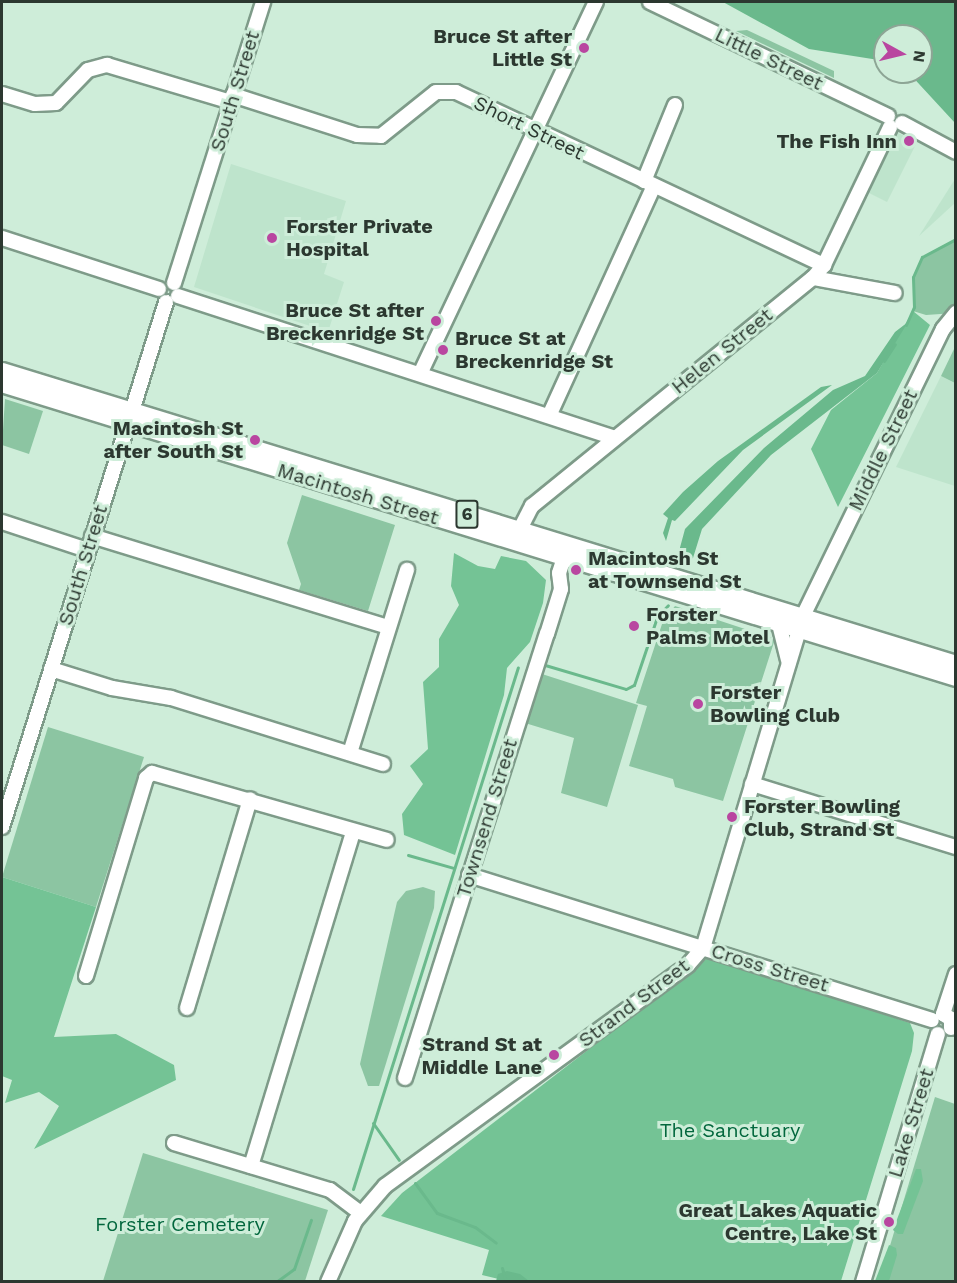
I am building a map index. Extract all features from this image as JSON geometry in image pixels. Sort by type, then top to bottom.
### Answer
[{"type":"main road","name":"Macintosh Street","points":[[2,371],[129,417]]},
{"type":"main road","name":"Macintosh Street","points":[[2,384],[129,417],[516,536],[805,622],[956,664]]},
{"type":"main road","name":"Macintosh Street","points":[[516,536],[564,558],[779,624],[805,622],[956,678]]},
{"type":"street","name":"South Street","points":[[2,827],[4,812],[129,417],[173,294],[263,2]]},
{"type":"street","points":[[420,374],[596,2]]},
{"type":"street","name":"Little Street","points":[[650,2],[956,152]]},
{"type":"street","name":"Short Street","points":[[2,94],[35,104],[56,103],[88,70],[107,66],[357,135],[381,136],[436,92],[456,92],[534,132],[824,265]]},
{"type":"street","points":[[549,416],[649,183],[675,105]]},
{"type":"street","name":"Helen Street","points":[[516,536],[528,510],[813,278],[824,265],[893,122]]},
{"type":"street","points":[[2,238],[159,289],[160,297],[173,294],[615,438]]},
{"type":"street","points":[[813,278],[895,293]]},
{"type":"street","name":"Middle Street","points":[[805,622],[814,590],[943,329],[956,313]]},
{"type":"street","points":[[2,522],[87,550]]},
{"type":"street","points":[[92,536],[387,627]]},
{"type":"street","name":"Townsend Street","points":[[405,1078],[561,589],[559,573],[564,558]]},
{"type":"street","points":[[350,753],[387,627],[407,570]]},
{"type":"street","name":"Strand Street","points":[[328,1281],[360,1213],[385,1186],[688,965],[703,948],[788,662],[805,622]]},
{"type":"street","points":[[779,624],[788,662]]},
{"type":"street","points":[[51,669],[112,688],[171,698],[383,764]]},
{"type":"street","points":[[86,976],[146,778],[152,772],[250,798],[353,832],[387,840]]},
{"type":"street","points":[[752,784],[956,847]]},
{"type":"street","points":[[188,1008],[250,798]]},
{"type":"street","points":[[251,1166],[353,832]]},
{"type":"street","name":"Cross Street","points":[[469,875],[938,1022]]},
{"type":"street","name":"Lake Street","points":[[863,1281],[938,1022],[956,975]]},
{"type":"street","points":[[938,1022],[951,1019],[953,1029]]},
{"type":"street","points":[[174,1143],[330,1190],[360,1213]]},
{"type":"shaded area","points":[[723,2],[955,2],[955,123],[919,84],[933,84],[933,24],[873,24],[873,59],[809,49]]},
{"type":"shaded area","points":[[896,132],[917,142],[887,202],[867,192]]},
{"type":"shaded area","name":"Forster Private Hospital","points":[[231,164],[346,201],[324,274],[344,282],[328,332],[194,287]]},
{"type":"shaded area","points":[[955,179],[955,203],[919,236]]},
{"type":"shaded area","points":[[908,322],[877,373],[771,455],[702,529],[693,558],[688,561],[678,555],[685,529],[764,448],[833,390],[865,376],[895,332]]},
{"type":"shaded area","points":[[941,376],[955,383],[955,486],[896,467]]},
{"type":"shaded area","points":[[832,385],[743,450],[675,521],[672,520],[666,541],[663,533],[668,518],[663,514],[683,492],[718,461],[821,387]]},
{"type":"shaded area","points":[[507,1271],[520,1274],[529,1281],[496,1281],[498,1274]]},
{"type":"green space","points":[[747,30],[834,71],[834,78],[736,31]]},
{"type":"green space","points":[[955,239],[955,313],[926,315],[913,311],[913,277],[922,257]]},
{"type":"green space","points":[[913,311],[930,325],[838,507],[811,449],[831,410],[877,373]]},
{"type":"green space","points":[[955,347],[956,383],[941,376]]},
{"type":"green space","points":[[5,399],[43,411],[29,454],[2,445]]},
{"type":"green space","points":[[302,495],[395,525],[368,611],[299,590],[301,584],[287,543]]},
{"type":"green space","points":[[454,553],[478,566],[495,569],[501,556],[526,561],[546,580],[543,603],[530,642],[507,668],[504,695],[455,855],[404,835],[402,814],[423,784],[410,766],[428,749],[423,682],[439,667],[439,639],[459,605],[451,586]]},
{"type":"green space","name":"Forster Bowling Club","points":[[675,606],[775,639],[723,801],[675,787],[673,779],[629,766],[647,706],[636,703],[663,621]]},
{"type":"green space","points":[[542,674],[638,705],[607,807],[561,793],[574,738],[525,723]]},
{"type":"green space","points":[[48,727],[144,757],[96,907],[2,877]]},
{"type":"green space","points":[[2,877],[96,907],[54,1037],[116,1034],[174,1065],[176,1080],[34,1149],[59,1106],[39,1092],[5,1103],[12,1080],[2,1076]]},
{"type":"green space","points":[[423,887],[435,891],[434,908],[379,1086],[368,1086],[360,1064],[397,902],[406,891]]},
{"type":"green space","name":"The Sanctuary","points":[[710,956],[910,1023],[914,1033],[912,1051],[841,1281],[507,1281],[482,1275],[489,1250],[381,1216],[402,1193]]},
{"type":"green space","points":[[935,1097],[955,1104],[955,1281],[879,1282]]},
{"type":"green space","name":"Forster Cemetery","points":[[143,1153],[328,1210],[305,1281],[103,1281]]},
{"type":"green space","points":[[916,1169],[921,1169],[923,1181],[903,1234],[898,1234],[893,1230]]},
{"type":"green space","points":[[889,1245],[896,1248],[897,1255],[889,1281],[875,1281]]},
{"type":"waterway","points":[[906,325],[914,307],[913,277],[922,257],[956,239]]},
{"type":"waterway","points":[[884,361],[895,344]]},
{"type":"waterway","points":[[545,665],[626,689],[634,685],[657,617],[668,605]]},
{"type":"waterway","points":[[353,1189],[518,667]]},
{"type":"waterway","points":[[408,855],[454,868]]},
{"type":"waterway","points":[[373,1123],[399,1160]]},
{"type":"waterway","points":[[415,1183],[437,1213],[475,1227],[496,1243]]},
{"type":"waterway","points":[[276,1282],[294,1269],[311,1220]]},
{"type":"waterway","points":[[502,1268],[506,1282]]},
{"type":"place","name":"Bruce St after Little St","points":[[584,48]]},
{"type":"place","name":"The Fish Inn","points":[[909,141]]},
{"type":"place","name":"Forster Private Hospital","points":[[272,238]]},
{"type":"place","name":"Bruce St after Breckenridge St","points":[[436,321]]},
{"type":"place","name":"Bruce St at Breckenridge St","points":[[443,350]]},
{"type":"place","name":"Macintosh St after South St","points":[[255,440]]},
{"type":"place","name":"Macintosh St at Townsend St","points":[[576,570]]},
{"type":"place","name":"Forster Palms Motel","points":[[634,626]]},
{"type":"place","name":"Forster Bowling Club","points":[[698,704]]},
{"type":"place","name":"Forster Bowling Club, Strand St","points":[[732,817]]},
{"type":"place","name":"Strand St at Middle Lane","points":[[554,1055]]},
{"type":"place","name":"Great Lakes Aquatic Centre, Lake St","points":[[889,1222]]}]
